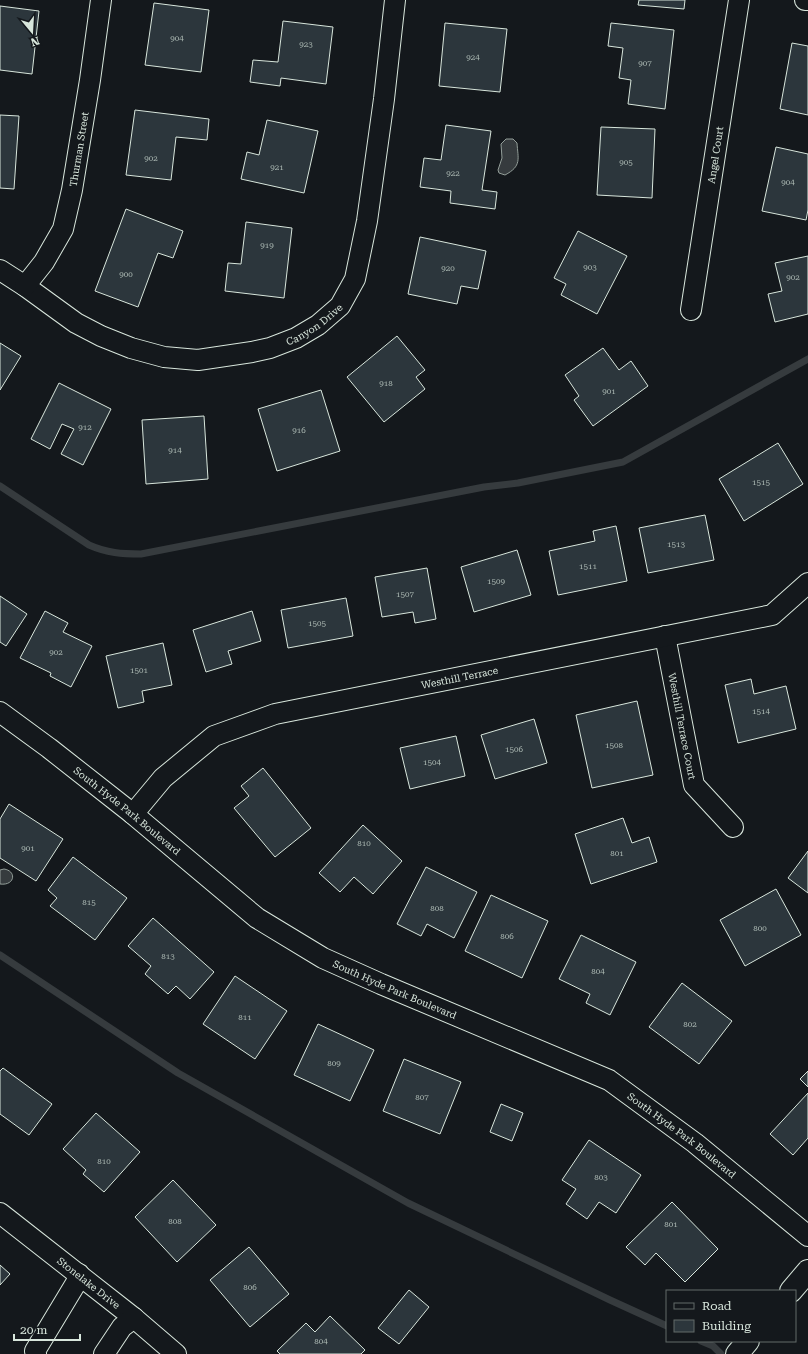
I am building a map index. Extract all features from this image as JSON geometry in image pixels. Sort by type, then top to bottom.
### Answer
[{"type":"street","name":"Thurman Street","points":[[25,286],[44,262],[63,229],[72,190],[101,0]]},
{"type":"street","name":"Canyon Drive","points":[[0,270],[76,323],[131,348],[164,357],[198,360],[252,352],[270,348],[296,338],[318,325],[340,306],[354,279],[367,221],[384,100],[395,0]]},
{"type":"street","name":"Angel Court","points":[[691,310],[739,0]]},
{"type":"street","name":"Westhill Terrace","points":[[133,814],[163,778],[214,736],[275,714],[772,615],[808,584]]},
{"type":"street","name":"Westhill Terrace Court","points":[[665,636],[694,785],[733,827]]},
{"type":"street","name":"South Hyde Park Boulevard","points":[[0,712],[49,748],[133,814],[257,918],[323,958],[609,1080],[695,1143],[808,1236]]},
{"type":"street","name":"Stonelake Drive","points":[[0,1213],[134,1318],[176,1354]]},
{"type":"street","points":[[792,1290],[808,1271]]},
{"type":"street","points":[[36,1354],[35,1351],[76,1283],[79,1274]]},
{"type":"street","points":[[104,1354],[122,1327],[134,1318]]},
{"type":"shaded area","points":[[506,139],[513,139],[517,143],[518,162],[510,172],[505,175],[499,173],[498,170],[502,158],[501,144]]},
{"type":"shaded area","points":[[4,869],[11,872],[12,878],[9,883],[0,884],[0,870]]},
{"type":"building","points":[[639,0],[685,0],[684,9],[638,5]]},
{"type":"building","points":[[154,3],[209,10],[201,72],[145,65]]},
{"type":"building","points":[[0,6],[39,11],[32,74],[0,70]]},
{"type":"building","points":[[283,21],[333,27],[326,84],[281,78],[280,86],[250,82],[253,60],[278,62]]},
{"type":"building","points":[[445,23],[507,29],[500,92],[439,86]]},
{"type":"building","points":[[611,23],[674,30],[665,109],[628,104],[631,80],[619,78],[623,48],[608,46]]},
{"type":"building","points":[[792,43],[808,46],[808,115],[780,109]]},
{"type":"building","points":[[135,110],[209,119],[207,140],[176,137],[171,180],[126,175]]},
{"type":"building","points":[[0,115],[19,116],[14,189],[0,188]]},
{"type":"building","points":[[267,120],[318,131],[304,193],[241,179],[247,152],[259,155]]},
{"type":"building","points":[[446,125],[491,131],[482,190],[497,192],[495,209],[450,203],[451,191],[420,187],[424,158],[441,160]]},
{"type":"building","points":[[601,127],[655,129],[652,198],[597,195]]},
{"type":"building","points":[[776,147],[808,154],[808,210],[806,220],[762,211]]},
{"type":"building","points":[[126,209],[183,231],[173,258],[158,253],[138,307],[95,291]]},
{"type":"building","points":[[246,222],[292,228],[284,298],[225,291],[228,263],[241,264]]},
{"type":"building","points":[[578,231],[627,256],[597,314],[561,295],[566,284],[554,278]]},
{"type":"building","points":[[420,237],[486,251],[478,289],[461,286],[457,304],[408,294]]},
{"type":"building","points":[[808,256],[808,314],[775,322],[768,294],[782,291],[775,263]]},
{"type":"building","points":[[397,336],[425,370],[416,377],[425,389],[384,422],[347,377]]},
{"type":"building","points":[[0,343],[21,356],[0,390]]},
{"type":"building","points":[[603,348],[619,370],[631,361],[648,386],[593,426],[574,400],[579,396],[565,375]]},
{"type":"building","points":[[59,383],[111,409],[83,465],[61,454],[74,429],[62,424],[50,449],[31,439]]},
{"type":"building","points":[[321,390],[340,451],[277,471],[258,409]]},
{"type":"building","points":[[204,416],[208,479],[146,484],[142,420]]},
{"type":"building","points":[[778,443],[803,484],[744,521],[719,479]]},
{"type":"building","points":[[705,515],[714,560],[648,573],[639,528]]},
{"type":"building","points":[[616,526],[627,581],[558,595],[549,551],[595,541],[593,531]]},
{"type":"building","points":[[517,550],[531,595],[474,612],[461,567]]},
{"type":"building","points":[[427,568],[436,619],[415,623],[413,612],[382,617],[375,577]]},
{"type":"building","points":[[0,596],[27,614],[6,646],[0,642]]},
{"type":"building","points":[[346,598],[353,636],[288,648],[281,610]]},
{"type":"building","points":[[45,611],[68,623],[63,632],[92,646],[71,687],[50,676],[51,673],[20,658]]},
{"type":"building","points":[[252,611],[261,641],[228,651],[232,664],[206,672],[193,630]]},
{"type":"building","points":[[163,643],[172,685],[142,691],[144,702],[118,708],[106,656]]},
{"type":"building","points":[[751,679],[754,694],[786,686],[796,729],[738,743],[725,685]]},
{"type":"building","points":[[637,701],[653,775],[592,788],[576,715]]},
{"type":"building","points":[[534,719],[547,763],[495,779],[481,735]]},
{"type":"building","points":[[456,736],[465,776],[410,789],[400,748]]},
{"type":"building","points":[[263,768],[311,828],[275,857],[234,808],[249,796],[241,786]]},
{"type":"building","points":[[9,804],[63,839],[36,881],[0,858],[0,819]]},
{"type":"building","points":[[623,818],[632,843],[649,837],[657,862],[591,884],[575,834]]},
{"type":"building","points":[[363,825],[402,861],[373,894],[354,877],[340,892],[319,873]]},
{"type":"building","points":[[808,851],[808,893],[788,878]]},
{"type":"building","points":[[73,857],[127,898],[95,940],[50,906],[57,898],[48,890]]},
{"type":"building","points":[[426,867],[477,892],[454,938],[427,924],[421,936],[397,924]]},
{"type":"building","points":[[776,889],[801,935],[745,966],[720,920]]},
{"type":"building","points":[[491,895],[548,921],[522,978],[465,951]]},
{"type":"building","points":[[153,918],[214,972],[190,999],[176,986],[168,994],[145,974],[151,966],[128,946]]},
{"type":"building","points":[[581,935],[636,962],[610,1015],[586,1003],[590,994],[559,979]]},
{"type":"building","points":[[235,976],[287,1011],[255,1059],[203,1024]]},
{"type":"building","points":[[682,983],[732,1021],[699,1064],[649,1027]]},
{"type":"building","points":[[318,1024],[374,1050],[350,1101],[294,1075]]},
{"type":"building","points":[[404,1059],[461,1082],[440,1134],[383,1111]]},
{"type":"building","points":[[3,1068],[52,1104],[29,1135],[0,1114],[0,1071]]},
{"type":"building","points":[[808,1071],[808,1087],[800,1079]]},
{"type":"building","points":[[808,1093],[808,1138],[793,1155],[770,1134]]},
{"type":"building","points":[[501,1104],[523,1113],[512,1141],[490,1132]]},
{"type":"building","points":[[96,1113],[140,1152],[104,1192],[83,1174],[86,1170],[63,1149]]},
{"type":"building","points":[[589,1140],[641,1175],[616,1213],[599,1202],[587,1219],[566,1204],[576,1189],[562,1180]]},
{"type":"building","points":[[173,1180],[216,1225],[177,1262],[135,1217]]},
{"type":"building","points":[[672,1202],[718,1249],[685,1282],[656,1253],[645,1265],[626,1247]]},
{"type":"building","points":[[249,1247],[289,1294],[250,1327],[210,1280]]},
{"type":"building","points":[[0,1265],[10,1274],[0,1285]]},
{"type":"building","points":[[409,1290],[429,1307],[399,1344],[378,1328]]},
{"type":"building","points":[[330,1316],[365,1350],[361,1354],[280,1354],[277,1351],[306,1323],[315,1332]]},
{"type":"waterway","points":[[0,486],[89,545],[102,550],[127,554],[141,554],[484,487],[518,483],[623,462],[808,359]]},
{"type":"waterway","points":[[0,955],[178,1073],[408,1203],[666,1326]]},
{"type":"waterway","points":[[703,1342],[713,1346],[721,1354]]}]
